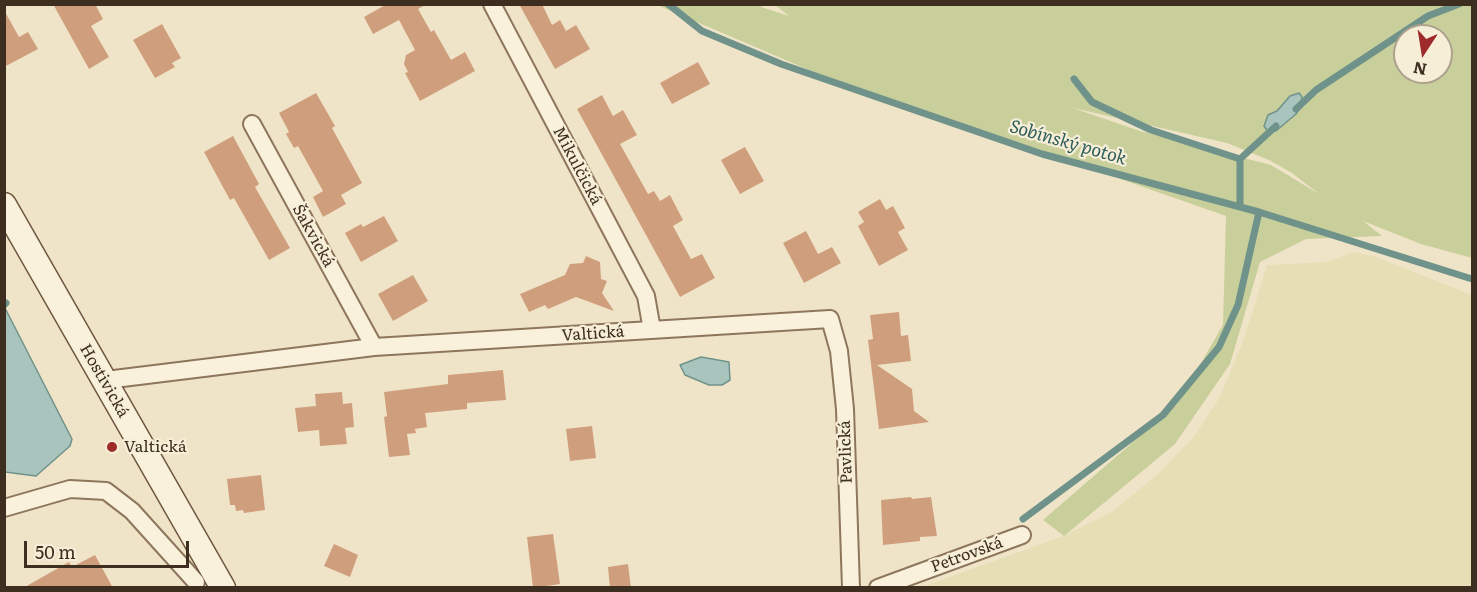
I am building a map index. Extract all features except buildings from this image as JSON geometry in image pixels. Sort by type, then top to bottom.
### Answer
[{"type":"street","name":"Mikulčická","points":[[492,4],[646,296],[652,330]]},
{"type":"street","name":"Šakvická","points":[[252,124],[374,347]]},
{"type":"street","name":"Hostivická","points":[[4,206],[106,380],[150,464],[206,584]]},
{"type":"street","name":"Valtická","points":[[106,380],[374,347],[830,319]]},
{"type":"street","name":"Pavlická","points":[[830,319],[839,351],[845,409],[851,588]]},
{"type":"street","name":"Hostivická","points":[[4,508],[70,489],[106,491],[132,511],[206,584]]},
{"type":"street","name":"Petrovská","points":[[878,588],[1022,535]]},
{"type":"shaded area","points":[[1354,252],[1376,257],[1472,295],[1472,587],[922,587],[1061,537],[1112,512],[1158,474],[1193,438],[1220,397],[1244,339],[1267,265],[1327,262]]},
{"type":"green space","points":[[657,5],[761,5],[761,7],[789,16],[775,5],[1472,5],[1472,258],[1421,244],[1363,221],[1382,236],[1306,239],[1260,262],[1230,364],[1175,444],[1064,536],[1043,520],[1177,404],[1223,325],[1226,216],[809,70]],"holes":[[[1073,108],[1227,143],[1269,160],[1292,173],[1319,194],[1271,165],[1140,131]]]},
{"type":"water","points":[[1299,93],[1302,97],[1301,107],[1296,114],[1276,131],[1268,132],[1264,126],[1268,115],[1277,111],[1290,96]]},
{"type":"water","points":[[5,308],[72,439],[70,446],[36,476],[5,472]]},
{"type":"water","points":[[701,357],[729,362],[730,380],[722,385],[709,385],[685,375],[680,365]]},
{"type":"waterway","name":"Sobínský potok","points":[[668,4],[702,31],[781,64],[1042,154],[1259,212],[1472,279]]},
{"type":"waterway","points":[[1296,109],[1316,90],[1428,16],[1459,4]]},
{"type":"waterway","points":[[1074,79],[1092,102],[1151,130],[1240,159]]},
{"type":"waterway","points":[[1240,207],[1240,159],[1276,126]]},
{"type":"waterway","points":[[1023,519],[1163,415],[1219,347],[1238,305],[1259,212]]},
{"type":"place","name":"Valtická","points":[[112,447]]}]
